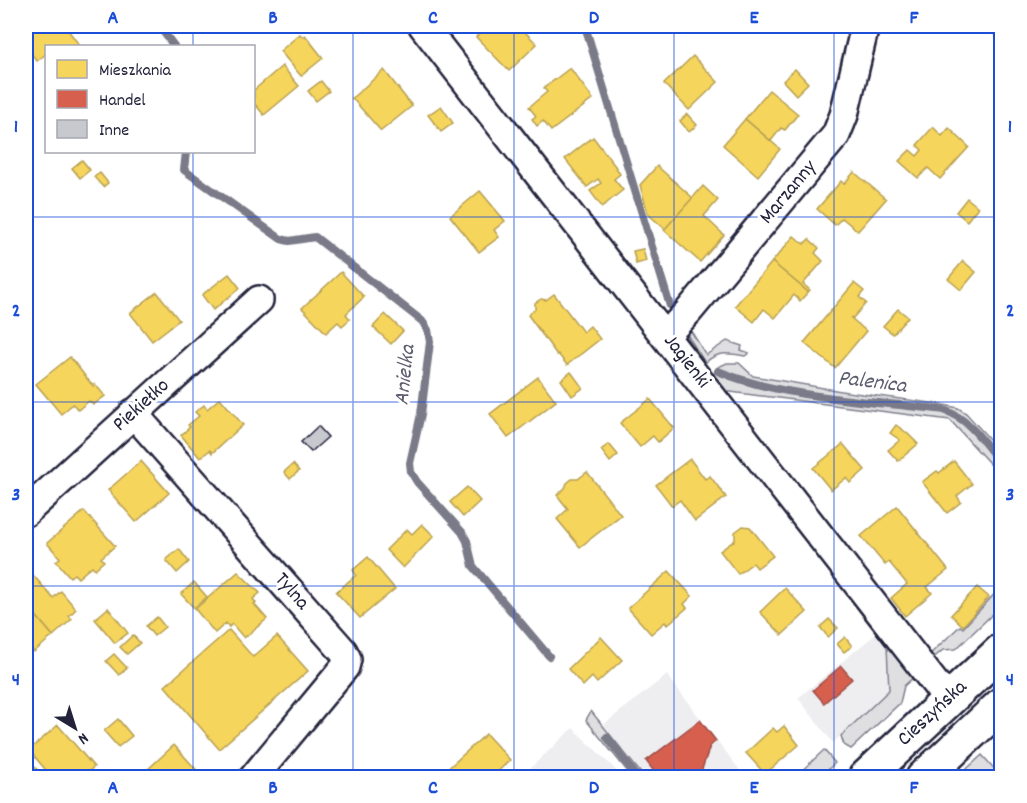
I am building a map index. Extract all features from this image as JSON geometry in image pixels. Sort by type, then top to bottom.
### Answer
[{"type":"main road","name":"Cieszyńska","points":[[865,777],[1002,650]]},
{"type":"main road","name":"Cieszyńska","points":[[923,777],[1002,704]]},
{"type":"street","name":"Jagienki","points":[[423,26],[948,700]]},
{"type":"street","name":"Marzanny","points":[[665,336],[688,312],[836,135],[844,115],[865,26]]},
{"type":"street","name":"Piekiełko","points":[[26,512],[259,300]]},
{"type":"street","name":"Tylna","points":[[133,413],[343,651],[347,659],[345,667],[253,777]]},
{"type":"shaded area","points":[[689,328],[706,355],[727,341],[742,346],[741,350],[749,353],[745,356],[720,354],[706,362],[702,360],[685,333]]},
{"type":"shaded area","points":[[727,363],[739,363],[753,376],[958,408],[966,413],[1001,452],[1001,476],[950,420],[723,391],[716,379],[712,377],[718,367]]},
{"type":"shaded area","points":[[1001,587],[1001,606],[956,649],[943,650],[931,660],[928,656],[960,626],[963,628]]},
{"type":"shaded area","points":[[847,595],[851,595],[915,676],[904,686],[900,703],[851,749],[844,745],[841,736],[889,690],[887,647]]},
{"type":"shaded area","points":[[877,633],[887,647],[889,690],[833,743],[798,698]]},
{"type":"shaded area","points":[[667,675],[745,777],[644,777],[603,725]]},
{"type":"shaded area","points":[[591,711],[644,777],[632,777],[586,720]]},
{"type":"shaded area","points":[[573,728],[621,777],[521,777]]},
{"type":"shaded area","points":[[824,750],[835,763],[820,777],[795,777]]},
{"type":"shaded area","points":[[982,755],[1000,775],[999,777],[958,777]]},
{"type":"building: Mieszkania","points":[[26,26],[74,26],[68,30],[79,45],[45,45],[45,55],[37,61],[26,47]]},
{"type":"building: Mieszkania","points":[[487,26],[519,26],[537,44],[509,71],[476,37]]},
{"type":"building: Mieszkania","points":[[985,26],[1002,26],[1002,42]]},
{"type":"building: Mieszkania","points":[[300,34],[303,37],[305,35],[323,58],[301,76],[280,51]]},
{"type":"building: Mieszkania","points":[[693,56],[718,82],[689,110],[664,84]]},
{"type":"building: Mieszkania","points":[[282,66],[299,86],[264,115],[255,104],[255,89]]},
{"type":"building: Mieszkania","points":[[570,68],[593,99],[551,131],[543,121],[537,126],[532,119],[536,116],[529,107],[547,92],[544,88]]},
{"type":"building: Mieszkania","points":[[795,69],[808,83],[796,95],[783,81]]},
{"type":"building: Mieszkania","points":[[384,70],[412,106],[381,131],[352,98]]},
{"type":"building: Mieszkania","points":[[321,81],[329,91],[316,101],[308,91]]},
{"type":"building: Mieszkania","points":[[769,90],[798,114],[785,130],[781,128],[771,141],[745,119]]},
{"type":"building: Mieszkania","points":[[441,106],[453,123],[441,132],[428,115]]},
{"type":"building: Mieszkania","points":[[687,114],[697,125],[689,132],[680,121]]},
{"type":"building: Mieszkania","points":[[745,119],[780,149],[758,176],[723,145]]},
{"type":"building: Mieszkania","points":[[933,127],[942,136],[949,128],[969,147],[940,179],[928,168],[918,178],[899,161],[910,150],[917,156],[922,150],[917,145]]},
{"type":"building: Mieszkania","points":[[593,137],[620,174],[614,179],[623,190],[602,207],[590,191],[601,183],[598,179],[587,187],[565,159]]},
{"type":"building: Mieszkania","points":[[82,160],[90,170],[80,178],[72,168]]},
{"type":"building: Mieszkania","points":[[657,166],[693,198],[665,229],[648,214],[640,185]]},
{"type":"building: Mieszkania","points":[[854,172],[886,199],[858,231],[842,218],[835,225],[817,209],[841,181],[844,184]]},
{"type":"building: Mieszkania","points":[[100,173],[108,183],[103,187],[94,177]]},
{"type":"building: Mieszkania","points":[[703,186],[718,200],[704,216],[724,235],[700,262],[664,230]]},
{"type":"building: Mieszkania","points":[[480,191],[505,221],[494,230],[499,237],[479,252],[450,216]]},
{"type":"building: Mieszkania","points":[[967,198],[978,207],[967,221],[956,212]]},
{"type":"building: Mieszkania","points":[[794,236],[804,244],[809,239],[819,248],[815,253],[823,261],[803,284],[810,290],[808,292],[772,262]]},
{"type":"building: Mieszkania","points":[[643,249],[646,261],[636,264],[633,251]]},
{"type":"building: Mieszkania","points":[[963,261],[976,272],[961,290],[948,279]]},
{"type":"building: Mieszkania","points":[[772,262],[808,292],[800,301],[794,295],[775,318],[764,309],[754,322],[735,306]]},
{"type":"building: Mieszkania","points":[[341,272],[364,297],[346,314],[350,319],[342,326],[338,322],[326,333],[302,308]]},
{"type":"building: Mieszkania","points":[[229,274],[240,288],[213,310],[202,295]]},
{"type":"building: Mieszkania","points":[[854,283],[864,291],[859,297],[866,303],[853,318],[850,317],[866,331],[835,368],[804,343]]},
{"type":"building: Mieszkania","points":[[157,292],[179,320],[152,341],[130,313]]},
{"type":"building: Mieszkania","points":[[554,294],[583,332],[590,326],[600,339],[567,365],[528,315],[535,309],[535,303],[541,299],[546,300]]},
{"type":"building: Mieszkania","points":[[898,309],[908,317],[893,334],[883,326]]},
{"type":"building: Mieszkania","points":[[385,314],[403,331],[391,344],[373,327]]},
{"type":"building: Mieszkania","points":[[70,357],[93,386],[95,384],[105,396],[93,405],[89,401],[78,410],[73,404],[61,414],[36,384]]},
{"type":"building: Mieszkania","points":[[571,372],[583,388],[572,396],[561,380]]},
{"type":"building: Mieszkania","points":[[538,377],[556,401],[508,438],[490,414]]},
{"type":"building: Mieszkania","points":[[220,398],[243,425],[212,453],[210,450],[200,458],[181,435],[199,416],[195,412],[204,405],[207,409]]},
{"type":"building: Mieszkania","points":[[650,399],[674,428],[658,442],[653,436],[640,447],[620,423]]},
{"type":"building: Mieszkania","points":[[896,425],[918,444],[898,461],[888,450],[900,440],[890,433]]},
{"type":"building: Mieszkania","points":[[609,444],[618,455],[610,462],[601,450]]},
{"type":"building: Mieszkania","points":[[843,444],[865,470],[850,483],[846,478],[831,490],[813,468]]},
{"type":"building: Mieszkania","points":[[690,459],[705,479],[710,476],[726,497],[695,521],[680,500],[672,506],[656,485]]},
{"type":"building: Mieszkania","points":[[141,461],[169,493],[136,522],[108,490]]},
{"type":"building: Mieszkania","points":[[954,461],[972,484],[957,496],[961,502],[947,513],[922,482],[937,471],[939,473]]},
{"type":"building: Mieszkania","points":[[293,464],[299,471],[290,479],[284,472]]},
{"type":"building: Mieszkania","points":[[587,472],[621,515],[580,547],[557,519],[568,509],[557,495],[572,479],[578,479]]},
{"type":"building: Mieszkania","points":[[467,487],[480,501],[463,517],[450,502]]},
{"type":"building: Mieszkania","points":[[897,506],[948,570],[927,587],[932,593],[905,616],[891,598],[907,584],[889,562],[885,565],[861,536]]},
{"type":"building: Mieszkania","points":[[84,511],[115,546],[101,558],[104,561],[95,569],[92,566],[78,578],[74,574],[70,577],[56,561],[60,558],[47,543]]},
{"type":"building: Mieszkania","points":[[422,524],[434,536],[403,568],[386,550],[407,529],[412,534]]},
{"type":"building: Mieszkania","points":[[743,526],[750,527],[773,556],[757,568],[753,563],[738,574],[720,551],[735,540],[735,532]]},
{"type":"building: Mieszkania","points":[[179,549],[189,562],[177,573],[166,560]]},
{"type":"building: Mieszkania","points":[[368,557],[395,589],[360,618],[336,592],[356,575],[353,570]]},
{"type":"building: Mieszkania","points":[[26,567],[53,598],[61,591],[76,609],[69,616],[72,619],[53,636],[26,604]]},
{"type":"building: Mieszkania","points":[[669,571],[692,596],[684,604],[687,608],[667,625],[665,622],[651,634],[628,608]]},
{"type":"building: Mieszkania","points":[[238,572],[260,593],[253,599],[256,603],[254,604],[267,619],[244,638],[232,624],[229,627],[226,623],[215,633],[195,609]]},
{"type":"building: Mieszkania","points":[[194,582],[207,597],[194,608],[181,594]]},
{"type":"building: Mieszkania","points":[[977,587],[989,597],[963,626],[951,615]]},
{"type":"building: Mieszkania","points":[[785,588],[807,612],[782,635],[760,612]]},
{"type":"building: Mieszkania","points":[[26,604],[53,636],[34,652],[31,648],[26,653]]},
{"type":"building: Mieszkania","points":[[108,608],[128,633],[115,643],[95,619]]},
{"type":"building: Mieszkania","points":[[157,617],[165,627],[154,636],[146,626]]},
{"type":"building: Mieszkania","points":[[829,619],[838,628],[828,637],[820,627]]},
{"type":"building: Mieszkania","points":[[229,630],[253,657],[277,636],[308,671],[219,749],[165,686]]},
{"type":"building: Mieszkania","points":[[133,635],[140,643],[127,654],[120,647]]},
{"type":"building: Mieszkania","points":[[601,637],[622,660],[597,683],[592,677],[583,686],[568,669]]},
{"type":"building: Mieszkania","points":[[845,637],[852,646],[844,652],[837,644]]},
{"type":"building: Mieszkania","points":[[114,654],[127,668],[119,675],[106,661]]},
{"type":"building: Mieszkania","points":[[118,719],[132,736],[118,747],[104,731]]},
{"type":"building: Mieszkania","points":[[58,725],[94,767],[81,778],[47,778],[50,775],[29,750]]},
{"type":"building: Mieszkania","points":[[784,726],[799,745],[765,774],[746,753],[773,728],[777,732]]},
{"type":"building: Mieszkania","points":[[486,734],[510,760],[491,778],[449,778],[444,772]]},
{"type":"building: Mieszkania","points":[[174,745],[203,777],[152,778],[146,771]]},
{"type":"building: Mieszkania","points":[[27,758],[40,773],[34,778],[26,777]]},
{"type":"building: Handel","points":[[841,666],[852,679],[824,703],[813,690]]},
{"type":"building: Handel","points":[[700,720],[716,741],[710,746],[699,778],[659,778],[646,761]]},
{"type":"building: Inne","points":[[318,426],[328,437],[311,452],[301,442]]},
{"type":"waterway","name":"Anielka","points":[[159,26],[173,45]]},
{"type":"waterway","name":"Palenica","points":[[585,26],[670,306]]},
{"type":"waterway","name":"Anielka","points":[[186,153],[184,170],[281,239],[289,241],[315,237],[422,321],[428,330],[430,342],[421,414],[410,463],[411,472],[417,482],[462,532],[467,541],[473,566],[549,656]]},
{"type":"waterway","name":"Palenica","points":[[684,336],[700,361]]},
{"type":"waterway","name":"Palenica","points":[[718,371],[771,388],[829,398],[944,410],[962,419],[1002,465]]},
{"type":"waterway","name":"Anielka","points":[[607,737],[638,778]]}]
